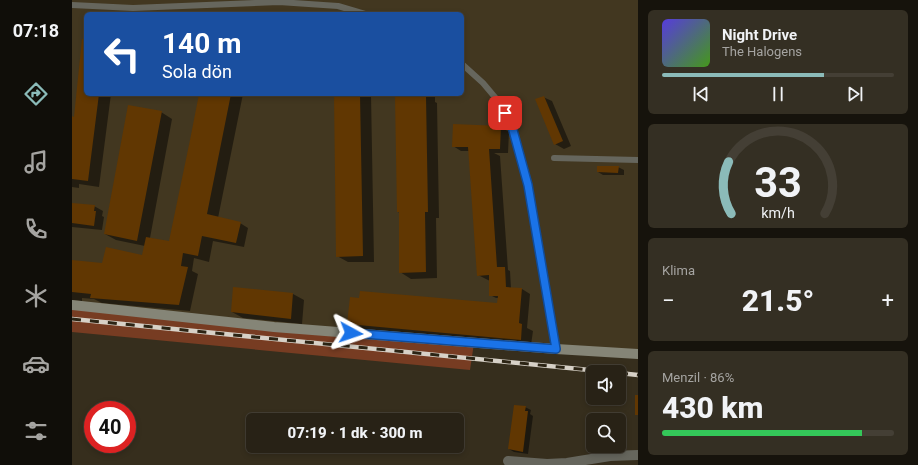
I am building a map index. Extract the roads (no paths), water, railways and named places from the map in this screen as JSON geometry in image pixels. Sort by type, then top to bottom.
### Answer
[{"type":"street","points":[[72,305],[274,327],[638,354]]},
{"type":"street","points":[[508,461],[547,464],[610,456],[638,455]]},
{"type":"lane","points":[[72,5],[133,8],[279,2],[338,6],[358,12]]},
{"type":"lane","points":[[464,66],[483,83],[499,102],[511,123],[528,185],[556,349]]},
{"type":"lane","points":[[554,158],[638,160]]},
{"type":"railway","points":[[72,319],[586,370]]},
{"type":"railway","points":[[626,374],[638,375]]}]
